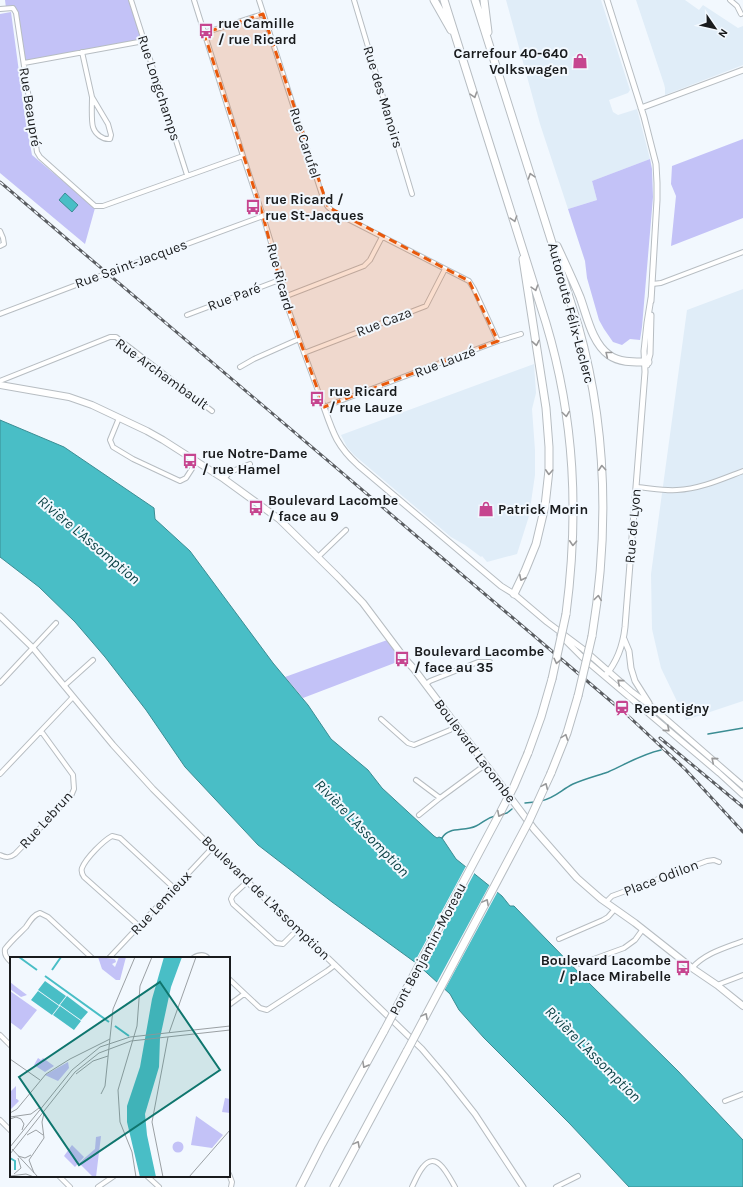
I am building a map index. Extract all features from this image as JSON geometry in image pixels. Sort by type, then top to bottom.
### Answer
[{"type":"highway","points":[[434,0],[458,44]]},
{"type":"highway","name":"Autoroute Félix-Leclerc","points":[[444,0],[520,237],[556,358],[564,398],[569,435],[573,482],[574,524],[566,614],[552,679],[541,717],[528,753]]},
{"type":"highway","name":"Autoroute Félix-Leclerc","points":[[475,0],[582,341],[594,398],[599,439],[603,494],[602,549],[592,636],[578,696],[567,733],[551,773]]},
{"type":"highway","points":[[484,0],[491,50]]},
{"type":"highway","points":[[543,214],[580,298],[596,340],[601,348],[618,360],[646,362]]},
{"type":"highway","points":[[514,594],[528,566],[540,527],[547,493],[549,454],[548,426],[544,393],[529,304],[520,237]]},
{"type":"highway","name":"Pont Benjamin-Moreau","points":[[322,1144],[499,815],[514,786],[528,753]]},
{"type":"highway","name":"Pont Benjamin-Moreau","points":[[334,1187],[529,821],[551,773]]},
{"type":"highway","points":[[296,1187],[322,1144]]},
{"type":"highway","points":[[300,1187],[322,1144]]},
{"type":"main road","name":"Boulevard Lacombe","points":[[0,385],[69,397],[92,405],[147,431],[197,461],[279,519],[363,603],[426,684],[534,829],[550,849],[580,881],[743,1006]]},
{"type":"street","name":"Rue Longchamps","points":[[131,0],[187,175]]},
{"type":"street","name":"Rue Ricard","points":[[194,0],[263,216],[282,279],[284,297],[298,339],[336,438],[344,451],[358,465],[500,585],[514,594],[547,622],[583,649],[607,674]]},
{"type":"street","name":"Rue Carufel","points":[[258,0],[324,201],[328,207],[334,212],[469,282],[474,289],[498,341]]},
{"type":"street","name":"Rue des Manoirs","points":[[354,0],[412,194]]},
{"type":"street","name":"Rue de Lyon","points":[[607,0],[641,108],[653,151],[657,177],[657,207],[651,298],[650,347],[645,371],[626,621],[624,638],[619,655],[607,674]]},
{"type":"street","points":[[730,0],[738,6],[740,14]]},
{"type":"street","name":"Rue Beaupré","points":[[0,9],[10,7],[14,10],[24,63],[37,152],[40,157],[95,206],[103,206],[243,156]]},
{"type":"street","points":[[204,33],[263,14]]},
{"type":"street","points":[[24,63],[144,41]]},
{"type":"street","points":[[82,52],[92,97],[93,127],[100,136],[106,140],[110,139],[111,135],[108,124],[92,97]]},
{"type":"street","points":[[641,108],[743,70]]},
{"type":"street","name":"Rue Saint-Jacques","points":[[0,314],[263,216]]},
{"type":"street","points":[[0,231],[3,238],[2,245]]},
{"type":"street","points":[[284,297],[364,266],[370,260],[382,237]]},
{"type":"street","points":[[652,284],[661,283],[743,252]]},
{"type":"street","name":"Rue Caza","points":[[304,353],[426,306],[445,269]]},
{"type":"street","name":"Rue Paré","points":[[187,316],[282,279]]},
{"type":"street","name":"Rue Lauzé","points":[[324,407],[498,341],[521,334]]},
{"type":"street","name":"Rue Archambault","points":[[0,381],[110,336],[116,337],[212,411]]},
{"type":"street","points":[[240,367],[298,339]]},
{"type":"street","points":[[119,418],[110,440],[111,443],[113,447],[133,459],[180,481],[186,478],[197,461]]},
{"type":"street","points":[[224,479],[230,472],[250,464]]},
{"type":"street","points":[[637,487],[669,490],[688,489],[743,471]]},
{"type":"street","points":[[318,557],[346,530]]},
{"type":"street","name":"Boulevard de L'Assomption","points":[[0,616],[33,648],[113,745],[153,789],[212,848],[407,1034],[445,1076],[484,1126],[523,1187]]},
{"type":"street","points":[[0,683],[56,623]]},
{"type":"street","points":[[624,638],[630,652],[631,668],[635,681],[652,707]]},
{"type":"street","points":[[64,686],[93,660]]},
{"type":"street","points":[[426,684],[432,680],[478,662],[490,662]]},
{"type":"street","points":[[607,674],[652,707],[743,786]]},
{"type":"street","points":[[607,674],[743,795]]},
{"type":"street","points":[[0,774],[73,697]]},
{"type":"street","points":[[381,719],[408,743],[414,745],[456,726]]},
{"type":"street","name":"Rue Lebrun","points":[[0,855],[11,857],[15,854],[71,796],[74,788],[73,775],[40,731]]},
{"type":"street","points":[[419,815],[485,765]]},
{"type":"street","points":[[416,780],[440,798]]},
{"type":"street","points":[[139,926],[84,877],[82,868],[88,858],[107,839],[112,836],[120,838],[174,888]]},
{"type":"street","name":"Rue Lemieux","points":[[110,957],[212,848]]},
{"type":"street","name":"Place Odilon","points":[[606,902],[612,896],[707,861],[714,860],[719,862]]},
{"type":"street","points":[[248,881],[233,895],[231,899],[233,904],[276,943],[282,944],[298,929]]},
{"type":"street","points":[[559,939],[603,920],[615,909]]},
{"type":"street","points":[[10,961],[4,953],[5,949],[32,918],[36,914],[40,913],[48,917],[91,957]]},
{"type":"street","points":[[580,964],[624,948],[634,940],[643,929]]},
{"type":"street","points":[[692,968],[697,962],[708,955],[743,941]]},
{"type":"street","points":[[195,957],[202,955],[206,957]]},
{"type":"street","points":[[230,980],[260,1008],[267,1010],[335,965]]},
{"type":"street","points":[[717,985],[743,975]]},
{"type":"street","points":[[230,1005],[244,994]]},
{"type":"street","points":[[0,1035],[10,1045]]},
{"type":"street","points":[[725,1101],[743,1094]]},
{"type":"street","points":[[0,1120],[10,1130]]},
{"type":"street","points":[[412,1187],[423,1168],[428,1163],[434,1161],[438,1162],[442,1166],[456,1187]]},
{"type":"street","points":[[556,1187],[578,1176]]},
{"type":"street","points":[[60,1177],[70,1187]]},
{"type":"street","points":[[98,1187],[113,1177]]},
{"type":"street","points":[[148,1177],[159,1187]]},
{"type":"street","points":[[230,1177],[232,1182],[231,1187]]},
{"type":"highlighted area","points":[[263,14],[328,207],[469,281],[498,341],[324,407],[284,297],[263,216],[204,33]]},
{"type":"shaded area","points":[[5,0],[131,0],[144,41],[24,63],[14,10],[6,8]]},
{"type":"shaded area","points":[[506,0],[601,0],[630,90],[628,93],[609,100],[613,112],[618,115],[637,109],[650,159],[592,181],[597,200],[568,209],[540,124]]},
{"type":"shaded area","points":[[636,0],[685,0],[699,10],[703,5],[738,28],[743,26],[743,65],[665,95],[664,84]]},
{"type":"shaded area","points":[[11,12],[25,117],[32,155],[95,208],[85,244],[0,173],[0,14]]},
{"type":"shaded area","points":[[743,139],[743,218],[671,246],[676,196],[671,184],[672,166]]},
{"type":"shaded area","points":[[650,159],[652,169],[653,197],[642,327],[640,340],[630,339],[622,345],[613,342],[599,320],[587,278],[585,261],[568,209],[597,200],[592,181]]},
{"type":"shaded area","points":[[743,289],[743,701],[686,720],[661,668],[652,629],[651,574],[687,310]]},
{"type":"shaded area","points":[[534,364],[536,393],[532,409],[535,475],[529,516],[517,554],[487,562],[482,556],[481,557],[451,537],[354,455],[347,447],[341,435]]},
{"type":"shaded area","points":[[390,639],[405,659],[303,698],[285,677]]},
{"type":"water","points":[[65,193],[78,205],[72,212],[59,200]]},
{"type":"water","name":"Rivière L'Assomption","points":[[0,420],[64,447],[154,508],[155,519],[190,551],[273,663],[308,705],[331,739],[368,770],[382,788],[434,836],[437,838],[442,838],[456,859],[502,896],[510,906],[514,906],[678,1071],[743,1140],[743,1187],[629,1187],[570,1124],[484,1038],[459,1010],[450,994],[416,963],[332,902],[258,845],[185,767],[146,710],[105,657],[75,622],[39,587],[0,557]]},
{"type":"pier","points":[[466,866],[475,872],[422,971],[414,963]]},
{"type":"pier","points":[[490,884],[498,891],[444,991],[436,984]]},
{"type":"waterway","points":[[708,734],[743,728]]},
{"type":"waterway","points":[[541,801],[558,794],[577,782],[608,772],[641,757],[661,750]]},
{"type":"waterway","points":[[525,803],[535,802]]},
{"type":"waterway","points":[[503,814],[512,809]]},
{"type":"waterway","points":[[442,838],[449,832],[471,828],[495,816]]},
{"type":"railway","points":[[0,182],[620,709]]},
{"type":"railway","points":[[623,711],[685,769],[743,832]]},
{"type":"railway","points":[[660,738],[743,807]]},
{"type":"place","name":"rue Camille / rue Ricard","points":[[206,31]]},
{"type":"place","name":"Carrefour 40-640 Volkswagen","points":[[580,61]]},
{"type":"place","name":"rue Ricard / rue St-Jacques","points":[[253,207]]},
{"type":"place","name":"rue Ricard / rue Lauze","points":[[317,399]]},
{"type":"place","name":"rue Notre-Dame / rue Hamel","points":[[190,461]]},
{"type":"place","name":"Boulevard Lacombe / face au 9","points":[[256,508]]},
{"type":"place","name":"Patrick Morin","points":[[486,509]]},
{"type":"place","name":"Boulevard Lacombe / face au 35","points":[[402,659]]},
{"type":"place","name":"Repentigny","points":[[622,708]]},
{"type":"place","name":"Boulevard Lacombe / place Mirabelle","points":[[683,968]]}]
